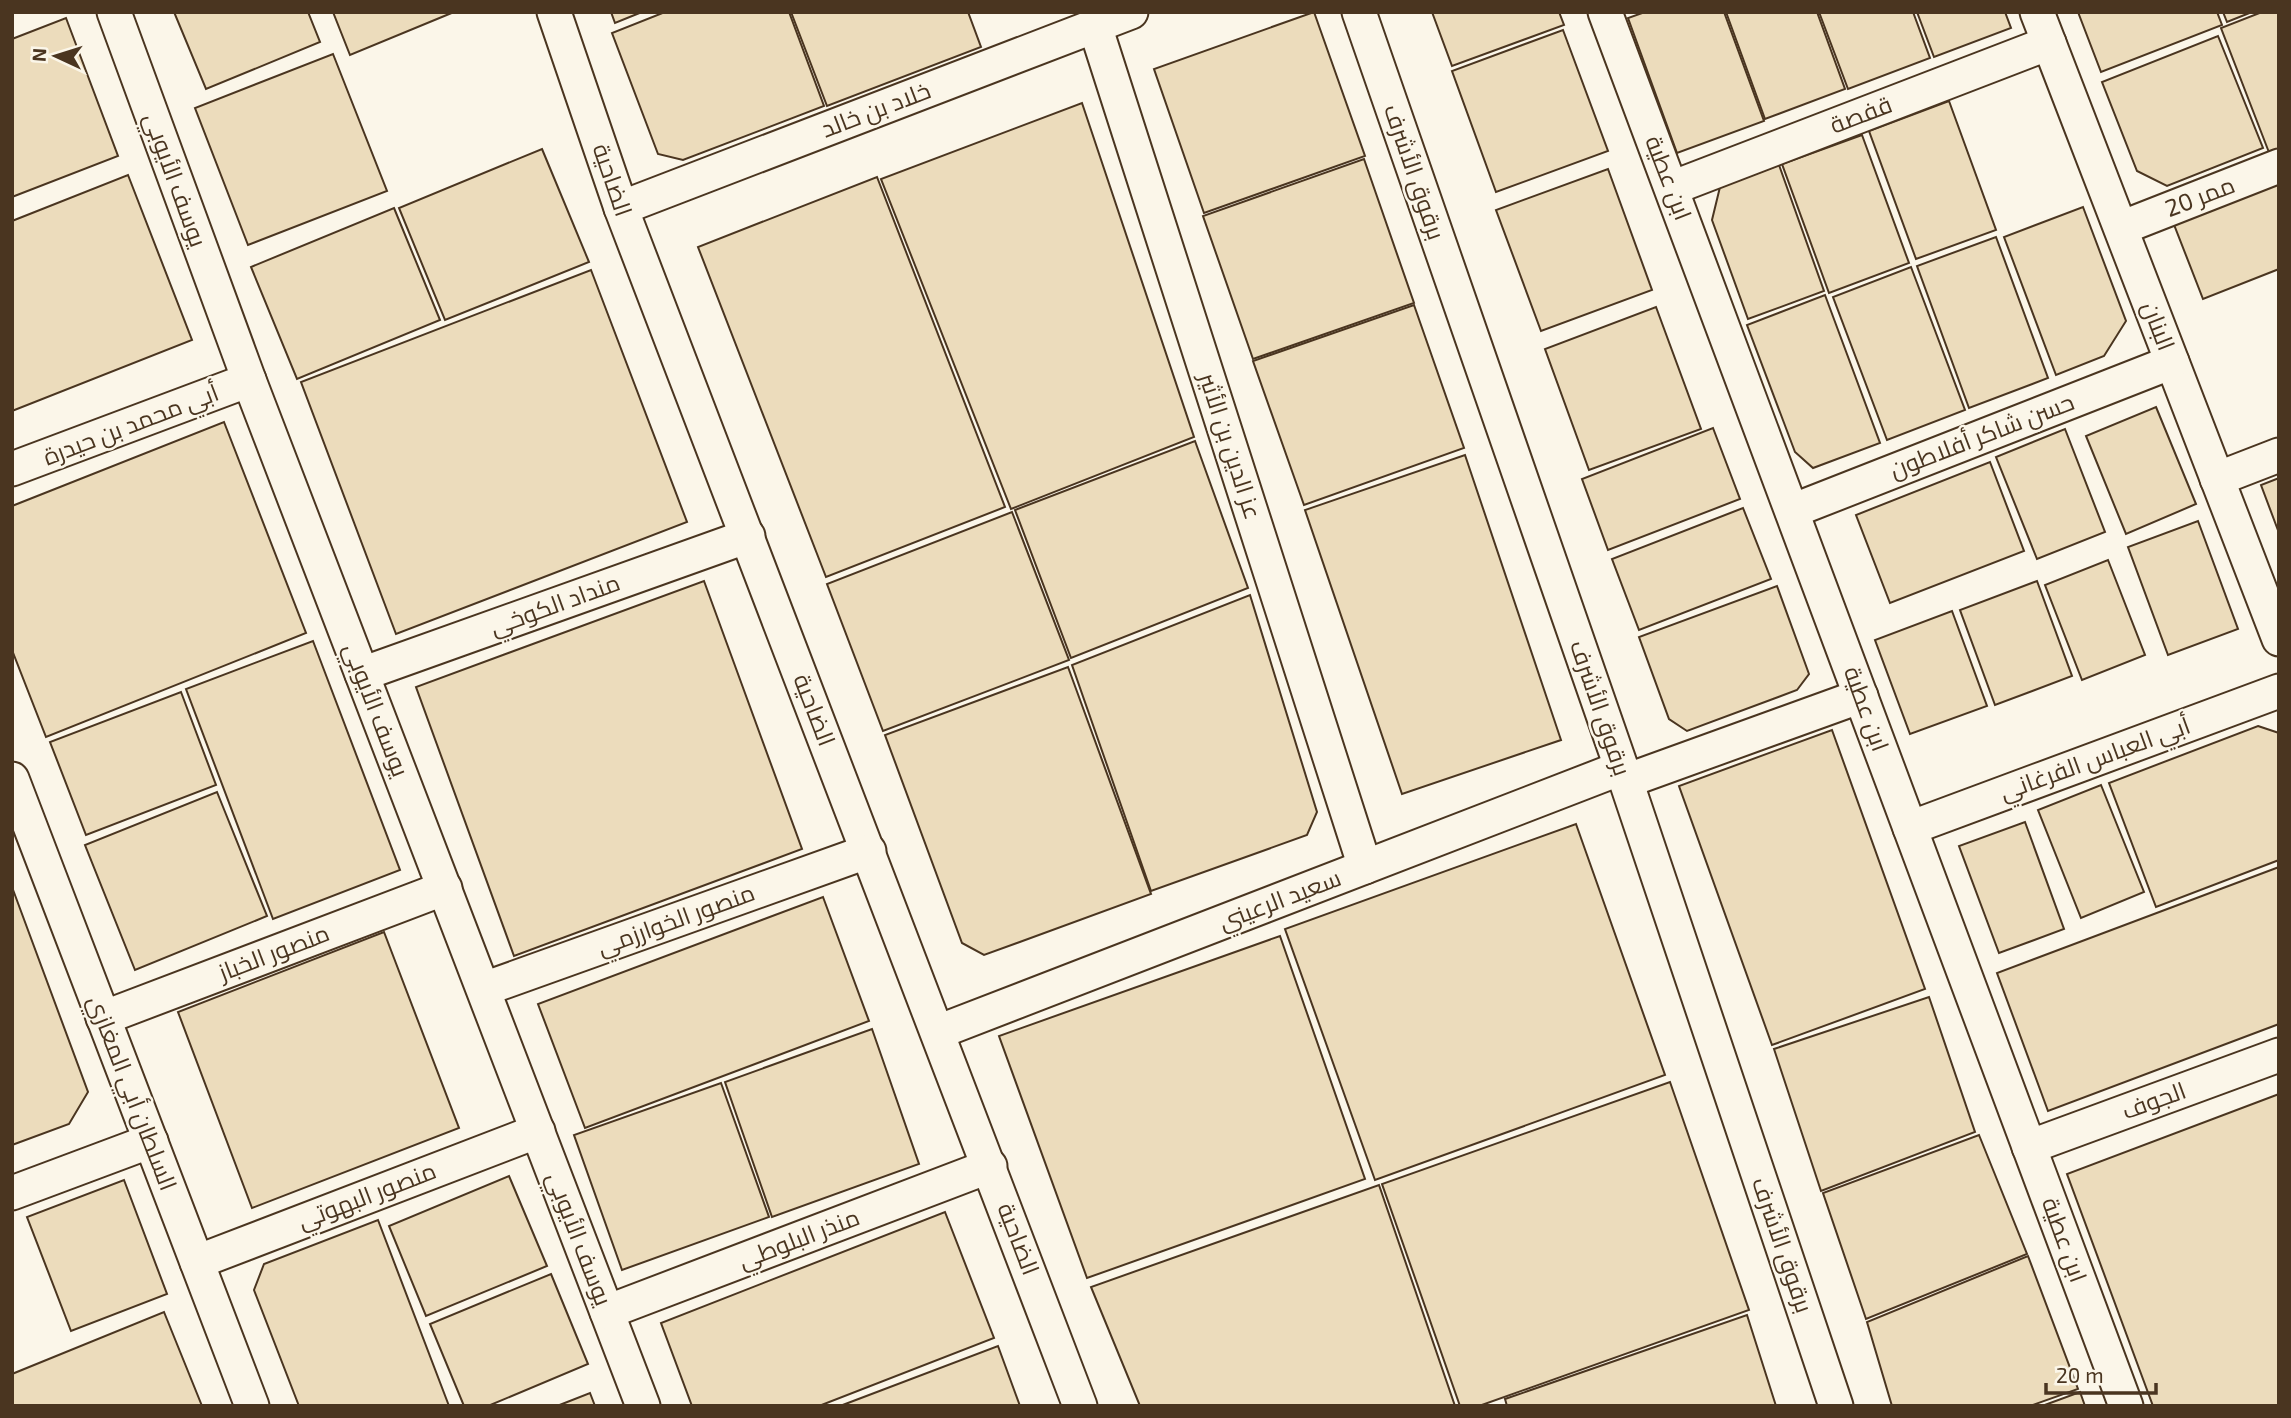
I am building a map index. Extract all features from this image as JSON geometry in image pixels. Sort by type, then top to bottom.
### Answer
[{"type":"street","name":"يوسف الأيوبي","points":[[114,12],[249,380],[643,1406]]},
{"type":"street","name":"الضاحية","points":[[554,12],[621,208],[1080,1406]]},
{"type":"street","name":"خلاد بن خالد","points":[[621,208],[1130,12]]},
{"type":"street","name":"برقوق الأشرف","points":[[1359,12],[1623,774],[1836,1406]]},
{"type":"street","name":"ابن عطية","points":[[1605,12],[2126,1406]]},
{"type":"street","name":"البنان","points":[[2038,12],[2279,639]]},
{"type":"street","name":"عز الدين بن الأثير","points":[[1095,26],[1365,867]]},
{"type":"street","name":"قفصة","points":[[1672,188],[2049,43]]},
{"type":"street","name":"ممر 20","points":[[2121,228],[2279,166]]},
{"type":"street","name":"حسن شاكر أفلاطون","points":[[1792,511],[2172,362]]},
{"type":"street","name":"أبي محمد بن حيدرة","points":[[12,470],[249,380]]},
{"type":"street","points":[[2217,479],[2279,455]]},
{"type":"street","name":"منداد الكوخي","points":[[362,674],[748,537]]},
{"type":"street","name":"أبي العباس الفرغاني","points":[[1910,828],[2279,691]]},
{"type":"street","name":"سعيد الرعيني","points":[[938,1032],[1365,867],[1623,774],[1861,696]]},
{"type":"street","name":"السلطان أبي المغازي","points":[[12,779],[18,814],[103,1018],[252,1406]]},
{"type":"street","name":"منصور الخوارزمي","points":[[484,989],[869,851]]},
{"type":"street","name":"منصور الخباز","points":[[103,1018],[445,888]]},
{"type":"street","name":"الجوف","points":[[2029,1147],[2279,1055]]},
{"type":"street","name":"منصور البهوتي","points":[[197,1262],[538,1131]]},
{"type":"street","points":[[12,1193],[150,1141]]},
{"type":"street","name":"منذر البلوطي","points":[[607,1312],[990,1166]]},
{"type":"building","points":[[174,12],[308,12],[320,42],[206,89]]},
{"type":"building","points":[[333,12],[454,12],[350,55]]},
{"type":"building","points":[[611,12],[642,12],[615,23]]},
{"type":"building","points":[[665,12],[789,12],[824,106],[683,160],[658,154],[612,33]]},
{"type":"building","points":[[791,12],[968,12],[981,47],[827,106]]},
{"type":"building","points":[[1314,12],[1365,156],[1204,213],[1154,69]]},
{"type":"building","points":[[1432,12],[1559,12],[1564,25],[1452,66]]},
{"type":"building","points":[[1645,12],[1724,12],[1764,121],[1677,153],[1628,18]]},
{"type":"building","points":[[1726,12],[1817,12],[1845,89],[1765,119]]},
{"type":"building","points":[[1819,12],[1913,12],[1930,58],[1848,89]]},
{"type":"building","points":[[1917,12],[2005,12],[2011,28],[1934,57]]},
{"type":"building","points":[[2078,12],[2217,12],[2222,25],[2101,72]]},
{"type":"building","points":[[2223,12],[2252,12],[2227,22]]},
{"type":"building","points":[[2262,12],[2279,12],[2279,151],[2270,155],[2221,28]]},
{"type":"building","points":[[66,18],[118,156],[12,197],[12,39]]},
{"type":"building","points":[[1563,30],[1608,151],[1496,192],[1452,71]]},
{"type":"building","points":[[2218,36],[2263,148],[2167,186],[2137,171],[2102,82]]},
{"type":"building","points":[[333,54],[387,191],[248,245],[195,108]]},
{"type":"building","points":[[1949,101],[1996,230],[1916,259],[1869,131]]},
{"type":"building","points":[[1082,103],[1194,437],[1011,509],[881,179]]},
{"type":"building","points":[[1862,135],[1909,263],[1829,293],[1782,164]]},
{"type":"building","points":[[542,149],[589,262],[445,320],[399,208]]},
{"type":"building","points":[[1364,159],[1414,303],[1253,359],[1203,216]]},
{"type":"building","points":[[1779,165],[1824,291],[1748,319],[1712,220],[1720,187]]},
{"type":"building","points":[[1608,169],[1652,290],[1541,331],[1496,210]]},
{"type":"building","points":[[128,175],[192,340],[12,411],[12,221]]},
{"type":"building","points":[[877,177],[1005,507],[826,577],[698,247]]},
{"type":"building","points":[[2279,180],[2279,269],[2203,299],[2173,222]]},
{"type":"building","points":[[2083,207],[2126,321],[2104,356],[2056,375],[2004,237]]},
{"type":"building","points":[[394,208],[440,320],[297,379],[251,267]]},
{"type":"building","points":[[1996,237],[2048,378],[1969,408],[1917,266]]},
{"type":"building","points":[[1911,267],[1965,410],[1887,440],[1833,297]]},
{"type":"building","points":[[591,270],[687,522],[396,634],[301,382]]},
{"type":"building","points":[[1825,295],[1880,443],[1813,468],[1795,452],[1747,325]]},
{"type":"building","points":[[1414,305],[1464,448],[1304,505],[1253,361]]},
{"type":"building","points":[[1656,307],[1701,429],[1589,470],[1545,349]]},
{"type":"building","points":[[2156,407],[2196,504],[2126,534],[2086,436]]},
{"type":"building","points":[[224,422],[306,633],[46,737],[12,650],[12,506]]},
{"type":"building","points":[[1713,428],[1740,499],[1608,550],[1582,479]]},
{"type":"building","points":[[2065,429],[2105,532],[2037,559],[1996,457]]},
{"type":"building","points":[[1195,441],[1248,588],[1071,658],[1015,510]]},
{"type":"building","points":[[1465,455],[1561,740],[1402,794],[1305,510]]},
{"type":"building","points":[[1990,462],[2024,551],[1890,603],[1856,515]]},
{"type":"building","points":[[2279,478],[2279,533],[2261,485]]},
{"type":"building","points":[[1743,508],[1771,579],[1639,630],[1612,559]]},
{"type":"building","points":[[1012,512],[1069,660],[883,731],[827,584]]},
{"type":"building","points":[[2198,521],[2238,629],[2168,655],[2128,547]]},
{"type":"building","points":[[2108,560],[2145,655],[2082,680],[2045,585]]},
{"type":"building","points":[[704,581],[802,849],[514,956],[416,687]]},
{"type":"building","points":[[2037,581],[2072,676],[1995,705],[1960,610]]},
{"type":"building","points":[[1777,586],[1809,674],[1797,690],[1687,731],[1669,719],[1639,637]]},
{"type":"building","points":[[1250,595],[1317,812],[1307,835],[1151,891],[1072,665]]},
{"type":"building","points":[[1952,611],[1987,706],[1910,734],[1875,640]]},
{"type":"building","points":[[313,641],[400,870],[273,919],[186,689]]},
{"type":"building","points":[[1068,667],[1151,894],[984,955],[962,943],[885,735]]},
{"type":"building","points":[[181,692],[216,785],[86,835],[50,742]]},
{"type":"building","points":[[2258,726],[2279,733],[2279,860],[2156,907],[2109,783]]},
{"type":"building","points":[[1832,730],[1925,989],[1772,1045],[1679,786]]},
{"type":"building","points":[[2101,785],[2144,892],[2081,918],[2038,810]]},
{"type":"building","points":[[217,792],[267,916],[135,970],[85,845]]},
{"type":"building","points":[[2025,822],[2064,929],[1999,953],[1959,846]]},
{"type":"building","points":[[1576,824],[1665,1075],[1375,1180],[1285,929]]},
{"type":"building","points":[[2279,867],[2279,1024],[2048,1111],[1997,973]]},
{"type":"building","points":[[12,887],[88,1092],[69,1124],[12,1145]]},
{"type":"building","points":[[823,897],[869,1021],[585,1128],[538,1004]]},
{"type":"building","points":[[384,932],[459,1128],[252,1208],[178,1012]]},
{"type":"building","points":[[1280,936],[1365,1179],[1087,1278],[999,1036]]},
{"type":"building","points":[[1929,997],[1975,1132],[1821,1191],[1774,1049]]},
{"type":"building","points":[[872,1029],[919,1164],[772,1217],[725,1082]]},
{"type":"building","points":[[1670,1082],[1749,1310],[1479,1406],[1460,1406],[1382,1184]]},
{"type":"building","points":[[721,1083],[769,1217],[622,1270],[574,1135]]},
{"type":"building","points":[[2279,1094],[2279,1406],[2153,1406],[2067,1174]]},
{"type":"building","points":[[1979,1135],[2027,1254],[1866,1319],[1823,1193]]},
{"type":"building","points":[[509,1176],[547,1266],[426,1316],[389,1226]]},
{"type":"building","points":[[124,1180],[167,1294],[71,1331],[27,1217]]},
{"type":"building","points":[[1379,1185],[1455,1406],[1140,1406],[1091,1287]]},
{"type":"building","points":[[945,1212],[994,1338],[819,1406],[692,1406],[661,1323]]},
{"type":"building","points":[[378,1220],[449,1406],[299,1406],[254,1290],[264,1264]]},
{"type":"building","points":[[2028,1256],[2078,1389],[2030,1406],[1892,1406],[1867,1322]]},
{"type":"building","points":[[551,1274],[588,1364],[488,1406],[464,1406],[430,1324]]},
{"type":"building","points":[[164,1312],[202,1406],[12,1406],[12,1374]]},
{"type":"building","points":[[1747,1315],[1776,1406],[1507,1406],[1505,1399]]},
{"type":"building","points":[[998,1346],[1020,1406],[840,1406]]},
{"type":"building","points":[[2080,1392],[2085,1406],[2042,1406]]},
{"type":"building","points":[[590,1393],[595,1406],[557,1406]]}]
